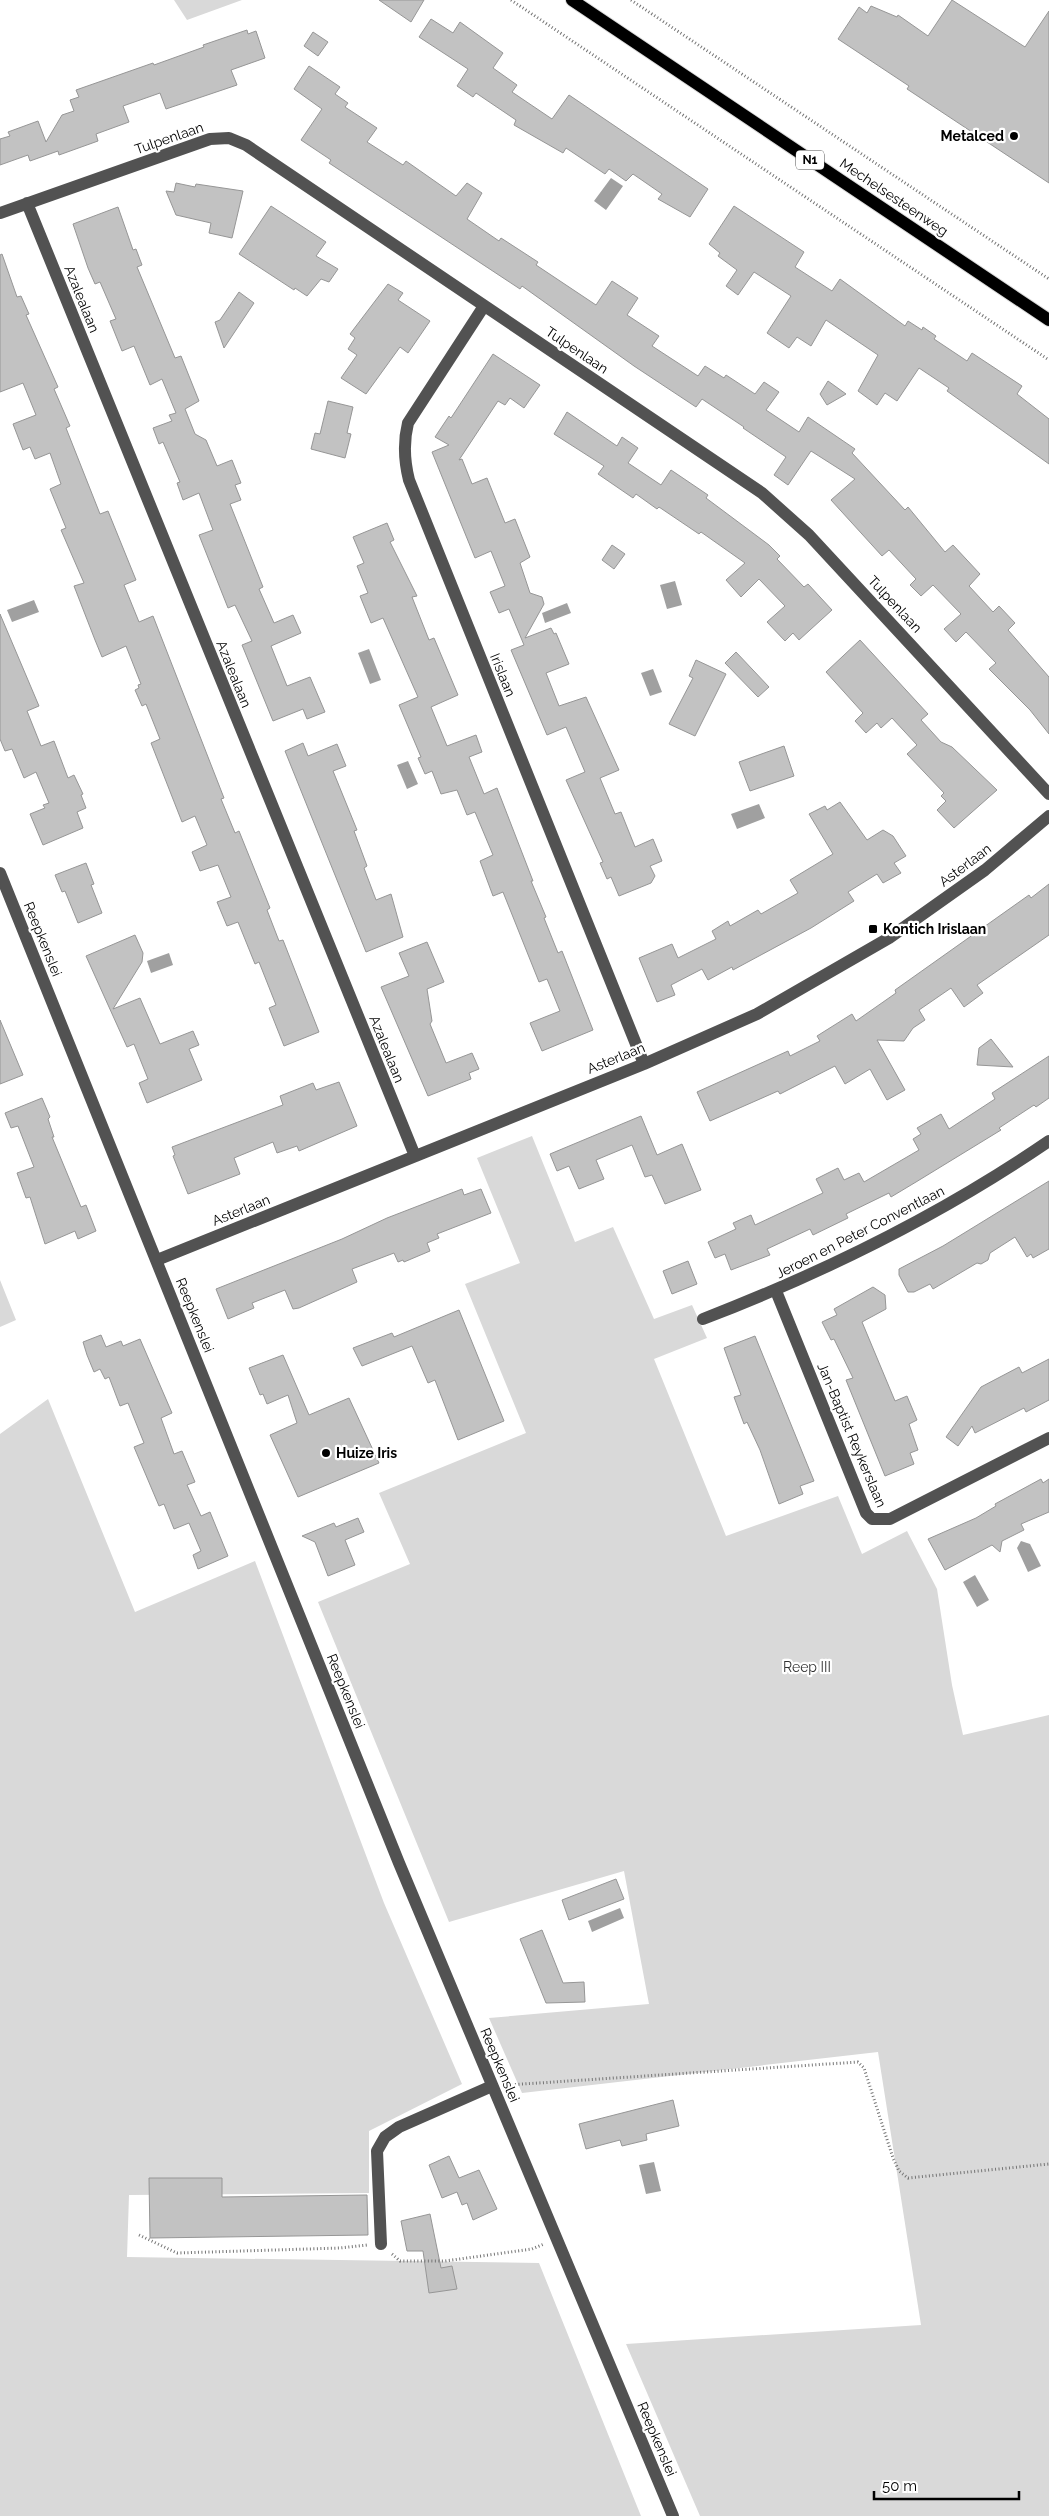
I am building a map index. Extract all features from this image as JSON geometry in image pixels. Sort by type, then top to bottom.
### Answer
[{"type":"main road","name":"Mechelsesteenweg","points":[[572,0],[1049,320]]},
{"type":"street","name":"Tulpenlaan","points":[[0,213],[210,139],[229,138],[246,145],[736,474],[777,506],[809,535],[875,604],[1049,794]]},
{"type":"street","name":"Azalealaan","points":[[27,203],[415,1156]]},
{"type":"street","name":"Irislaan","points":[[484,306],[408,423],[404,439],[405,465],[409,480],[644,1064]]},
{"type":"street","name":"Asterlaan","points":[[157,1260],[644,1064],[757,1014],[876,947],[985,870],[1049,816]]},
{"type":"street","name":"Reepkenslei","points":[[0,873],[399,1863],[673,2516]]},
{"type":"street","name":"Jeroen en Peter Conventlaan","points":[[703,1319],[776,1291],[869,1247],[958,1199],[1049,1141]]},
{"type":"street","name":"Jan-Baptist Reykerslaan","points":[[776,1291],[866,1513],[872,1519],[890,1519],[1049,1438]]},
{"type":"street","points":[[381,2244],[378,2151],[385,2137],[399,2127],[492,2086]]},
{"type":"path","points":[[511,0],[1049,360]]},
{"type":"path","points":[[631,0],[1049,280]]},
{"type":"path","points":[[492,2086],[858,2062],[864,2068],[893,2158],[899,2170],[908,2178],[1049,2164]]},
{"type":"path","points":[[139,2235],[177,2253],[340,2248],[381,2244],[400,2261],[445,2261],[532,2249],[557,2239]]},
{"type":"green space","points":[[174,0],[242,0],[187,20]]},
{"type":"green space","name":"Reep III","points":[[532,1136],[575,1242],[613,1227],[654,1319],[692,1305],[707,1338],[654,1359],[726,1536],[838,1496],[862,1554],[907,1531],[937,1589],[952,1685],[963,1735],[1049,1715],[1049,2516],[700,2516],[626,2344],[921,2325],[878,2052],[522,2093],[489,2018],[649,2004],[624,1871],[449,1922],[318,1602],[410,1564],[379,1493],[526,1433],[465,1284],[520,1263],[477,1158]]},
{"type":"green space","points":[[0,1280],[16,1320],[0,1327]]},
{"type":"green space","points":[[48,1399],[135,1612],[255,1561],[384,1903],[462,2084],[369,2131],[369,2193],[129,2195],[127,2257],[539,2263],[641,2516],[0,2516],[0,1434]]},
{"type":"shaded area","points":[[611,178],[623,186],[606,210],[594,201]]},
{"type":"shaded area","points":[[675,581],[682,605],[667,609],[660,585]]},
{"type":"shaded area","points":[[34,600],[39,612],[12,622],[7,610]]},
{"type":"shaded area","points":[[567,603],[571,613],[545,623],[542,613]]},
{"type":"shaded area","points":[[369,649],[381,680],[370,684],[358,653]]},
{"type":"shaded area","points":[[653,669],[662,692],[650,696],[641,673]]},
{"type":"shaded area","points":[[408,761],[418,784],[407,789],[397,765]]},
{"type":"shaded area","points":[[759,804],[765,818],[737,829],[731,814]]},
{"type":"shaded area","points":[[169,953],[173,965],[151,973],[147,961]]},
{"type":"shaded area","points":[[1021,1541],[1030,1544],[1041,1566],[1028,1572],[1017,1548]]},
{"type":"shaded area","points":[[975,1575],[989,1600],[977,1607],[963,1582]]},
{"type":"shaded area","points":[[620,1908],[624,1918],[592,1932],[588,1921]]},
{"type":"shaded area","points":[[654,2162],[661,2191],[646,2194],[639,2165]]},
{"type":"building","points":[[379,0],[424,0],[411,22]]},
{"type":"building","name":"Metalced","points":[[952,0],[1025,47],[1049,11],[1049,183],[907,89],[909,86],[838,39],[859,7],[867,13],[871,6],[897,17],[898,15],[928,36]]},
{"type":"building","points":[[431,19],[453,33],[460,22],[503,53],[493,68],[517,85],[512,92],[552,119],[569,95],[708,189],[690,217],[658,199],[662,194],[633,174],[626,181],[609,169],[605,174],[566,148],[563,153],[514,125],[516,120],[476,93],[473,97],[457,86],[468,69],[419,37]]},
{"type":"building","points":[[247,30],[248,34],[256,31],[265,58],[231,70],[237,85],[166,109],[160,93],[123,106],[129,122],[96,134],[98,141],[59,155],[58,151],[30,161],[28,155],[0,165],[0,139],[10,136],[8,132],[38,121],[46,142],[62,115],[74,111],[70,100],[79,97],[76,90],[153,63],[154,65]]},
{"type":"building","points":[[313,32],[328,42],[318,56],[304,46]]},
{"type":"building","points":[[309,66],[340,87],[335,94],[348,103],[345,107],[377,128],[367,142],[403,165],[406,161],[456,196],[467,183],[482,193],[467,219],[499,241],[501,238],[538,262],[536,265],[596,305],[612,281],[638,298],[627,315],[659,336],[652,346],[698,376],[705,366],[724,378],[726,375],[755,394],[764,382],[779,392],[766,410],[799,432],[808,417],[855,449],[852,453],[905,510],[908,507],[945,552],[953,545],[980,574],[969,586],[993,612],[999,606],[1015,623],[1008,630],[1049,677],[1049,734],[1030,710],[989,669],[996,663],[966,632],[956,642],[944,629],[961,614],[933,585],[921,596],[910,585],[916,579],[889,550],[882,556],[831,500],[855,479],[811,451],[788,485],[774,475],[786,457],[744,427],[702,399],[696,407],[634,366],[522,286],[520,289],[329,163],[331,160],[301,140],[322,109],[294,89]]},
{"type":"building","points":[[176,183],[195,187],[196,184],[243,191],[232,238],[209,233],[211,223],[176,215],[166,191],[174,192]]},
{"type":"building","points":[[271,206],[326,242],[316,256],[338,269],[329,282],[321,279],[307,296],[295,288],[294,290],[239,254]]},
{"type":"building","points":[[734,206],[804,252],[795,267],[832,291],[840,279],[905,326],[908,321],[922,330],[923,327],[936,336],[934,339],[967,361],[972,353],[1022,386],[1017,394],[1049,419],[1049,464],[947,391],[949,388],[919,368],[897,401],[885,393],[877,405],[858,391],[878,355],[826,320],[811,346],[797,337],[789,348],[767,333],[791,296],[754,272],[738,295],[726,286],[737,270],[718,256],[720,253],[709,244]]},
{"type":"building","points":[[118,207],[133,250],[136,249],[142,265],[137,267],[175,358],[181,356],[199,401],[185,409],[195,434],[206,440],[217,466],[232,460],[241,483],[235,485],[241,500],[230,504],[263,587],[259,589],[274,623],[293,615],[301,633],[271,646],[287,686],[310,677],[325,712],[307,719],[303,709],[273,721],[242,645],[252,641],[235,605],[228,608],[199,535],[213,530],[199,493],[183,500],[177,483],[180,482],[163,442],[159,444],[153,428],[172,421],[169,415],[176,413],[162,379],[150,385],[134,346],[122,351],[110,321],[116,319],[100,282],[95,284],[73,224]]},
{"type":"building","points":[[2,254],[17,297],[21,296],[29,314],[26,315],[58,387],[54,389],[70,426],[66,428],[100,514],[108,511],[136,580],[124,585],[139,622],[153,616],[224,798],[221,799],[235,833],[239,831],[270,908],[267,910],[279,941],[283,940],[319,1032],[284,1046],[269,1008],[276,1005],[259,962],[255,964],[238,922],[227,926],[217,902],[231,897],[218,865],[200,871],[192,852],[207,845],[195,816],[182,822],[151,743],[160,739],[146,704],[142,706],[135,690],[141,684],[126,646],[102,657],[95,640],[74,586],[84,583],[61,530],[66,528],[50,489],[61,484],[50,453],[35,459],[30,447],[23,450],[13,424],[36,415],[23,383],[0,392],[0,255]]},
{"type":"building","points":[[388,284],[403,293],[398,300],[430,321],[408,353],[400,347],[366,394],[341,378],[357,355],[348,349],[355,338],[350,334]]},
{"type":"building","points":[[239,292],[254,303],[224,348],[215,322],[220,320]]},
{"type":"building","points":[[493,354],[540,385],[524,408],[510,398],[505,405],[498,401],[459,460],[462,459],[472,484],[487,478],[505,523],[515,519],[530,557],[520,563],[530,593],[542,597],[544,604],[525,638],[551,628],[554,634],[556,633],[569,664],[546,673],[559,706],[586,697],[619,770],[600,778],[615,814],[621,812],[635,847],[653,839],[662,861],[650,866],[655,876],[651,883],[619,896],[611,877],[607,879],[600,863],[603,862],[566,780],[585,772],[566,727],[547,735],[511,650],[524,645],[509,609],[499,613],[490,592],[505,586],[491,551],[475,558],[432,452],[449,445],[435,437],[449,416],[451,418]]},
{"type":"building","points":[[828,381],[846,394],[827,405],[820,394]]},
{"type":"building","points":[[328,401],[353,407],[347,433],[351,434],[345,458],[311,449],[315,433],[320,434]]},
{"type":"building","points":[[567,412],[617,446],[622,437],[638,448],[628,463],[661,485],[671,470],[708,495],[706,498],[769,545],[780,556],[777,559],[804,587],[808,584],[832,610],[799,640],[793,633],[785,641],[767,622],[785,606],[759,579],[741,597],[726,580],[745,563],[701,532],[699,534],[636,494],[633,498],[598,474],[604,466],[554,434]]},
{"type":"building","points":[[387,523],[394,540],[390,542],[417,596],[412,597],[429,640],[434,638],[458,695],[431,707],[447,746],[476,735],[482,752],[469,757],[484,794],[497,788],[533,881],[531,881],[546,917],[544,918],[558,953],[562,951],[593,1030],[542,1051],[530,1023],[560,1011],[547,979],[539,982],[503,892],[493,896],[480,861],[493,855],[475,812],[467,815],[457,790],[441,794],[432,771],[425,774],[418,758],[421,757],[399,705],[418,697],[383,618],[371,623],[360,596],[368,593],[357,566],[364,563],[353,537]]},
{"type":"building","points":[[612,545],[625,554],[614,569],[602,560]]},
{"type":"building","points":[[0,614],[39,706],[27,711],[41,746],[54,741],[68,778],[74,775],[83,794],[81,795],[86,808],[77,812],[83,828],[43,845],[30,814],[45,808],[43,805],[49,803],[36,772],[24,778],[12,749],[5,751],[0,739]]},
{"type":"building","points":[[860,640],[928,714],[921,720],[941,742],[952,747],[997,790],[954,828],[937,810],[946,801],[941,796],[944,793],[907,754],[917,745],[892,718],[881,728],[877,723],[866,733],[855,721],[863,713],[826,672]]},
{"type":"building","points":[[736,652],[769,687],[758,697],[725,663]]},
{"type":"building","points":[[696,660],[726,674],[695,736],[669,724],[693,678],[689,676]]},
{"type":"building","points":[[303,743],[308,756],[337,744],[346,766],[333,771],[357,830],[354,831],[367,866],[364,868],[376,900],[391,894],[403,937],[366,952],[285,751]]},
{"type":"building","points":[[784,746],[794,776],[750,791],[739,762]]},
{"type":"building","points":[[840,802],[867,840],[883,830],[893,836],[906,856],[894,863],[901,873],[883,883],[877,874],[848,892],[854,901],[811,928],[733,970],[732,967],[708,980],[702,969],[671,985],[675,995],[657,1002],[639,958],[672,944],[678,958],[716,939],[712,931],[728,921],[730,926],[758,910],[761,914],[798,893],[790,880],[833,854],[809,814],[825,806],[827,810]]},
{"type":"building","points":[[86,863],[94,884],[91,885],[102,913],[78,923],[65,891],[62,892],[55,875]]},
{"type":"building","points":[[1049,884],[1049,935],[977,985],[983,993],[964,1007],[951,988],[919,1010],[925,1020],[913,1028],[904,1041],[877,1040],[905,1090],[887,1100],[870,1069],[845,1084],[835,1066],[780,1094],[778,1091],[710,1121],[697,1092],[788,1051],[790,1056],[820,1041],[817,1036],[852,1014],[856,1021],[896,993],[895,990],[1029,895],[1031,898]]},
{"type":"building","points":[[135,935],[143,953],[142,962],[113,1009],[140,998],[160,1044],[193,1031],[199,1045],[189,1049],[202,1080],[147,1103],[139,1083],[148,1079],[134,1044],[127,1047],[86,956]]},
{"type":"building","points":[[427,942],[444,982],[427,989],[432,1021],[430,1024],[446,1063],[472,1053],[479,1069],[469,1073],[471,1079],[428,1096],[381,987],[409,976],[399,953]]},
{"type":"building","points":[[0,1020],[23,1075],[0,1084]]},
{"type":"building","points":[[991,1039],[1013,1067],[977,1065],[979,1048]]},
{"type":"building","points":[[1049,1056],[1049,1098],[1036,1107],[1034,1105],[999,1128],[1001,1130],[916,1182],[891,1197],[889,1193],[846,1214],[848,1218],[813,1235],[810,1229],[767,1249],[770,1255],[731,1270],[725,1254],[715,1258],[708,1242],[736,1229],[733,1223],[751,1215],[755,1225],[823,1193],[816,1179],[838,1168],[844,1180],[859,1173],[864,1182],[919,1150],[913,1139],[921,1134],[917,1128],[941,1114],[949,1129],[995,1099],[992,1093]]},
{"type":"building","points":[[339,1082],[357,1126],[299,1151],[297,1146],[277,1153],[273,1142],[234,1158],[240,1174],[188,1194],[173,1156],[175,1155],[172,1147],[283,1105],[280,1096],[313,1083],[316,1090]]},
{"type":"building","points":[[42,1098],[50,1117],[48,1119],[54,1137],[52,1137],[81,1207],[86,1205],[96,1231],[78,1239],[75,1231],[45,1244],[30,1197],[26,1198],[17,1173],[34,1167],[18,1126],[11,1128],[5,1113]]},
{"type":"building","points":[[641,1116],[657,1155],[682,1144],[701,1190],[665,1204],[652,1175],[645,1177],[632,1145],[596,1160],[604,1179],[579,1189],[569,1166],[557,1171],[550,1154]]},
{"type":"building","points":[[1049,1181],[1049,1249],[1033,1258],[1031,1254],[1027,1257],[1015,1237],[990,1253],[988,1260],[981,1264],[977,1263],[933,1289],[930,1284],[914,1292],[908,1292],[899,1275],[899,1269],[943,1246]]},
{"type":"building","points":[[462,1189],[464,1195],[481,1189],[491,1213],[437,1234],[439,1238],[427,1243],[430,1251],[404,1262],[403,1260],[398,1262],[394,1253],[352,1269],[357,1282],[299,1308],[293,1309],[285,1290],[252,1303],[254,1308],[228,1319],[216,1289]]},
{"type":"building","points":[[688,1261],[697,1284],[672,1294],[663,1271]]},
{"type":"building","points":[[873,1287],[885,1295],[886,1309],[862,1322],[895,1401],[907,1396],[917,1420],[909,1424],[918,1450],[910,1453],[914,1464],[885,1476],[846,1380],[853,1378],[834,1339],[831,1340],[822,1322],[837,1315],[834,1309]]},
{"type":"building","points":[[459,1310],[504,1421],[458,1440],[435,1380],[428,1383],[412,1346],[362,1366],[353,1348],[392,1333],[394,1337]]},
{"type":"building","points":[[101,1335],[106,1347],[121,1341],[123,1346],[140,1339],[172,1413],[161,1418],[174,1454],[182,1451],[195,1482],[187,1485],[201,1516],[210,1512],[228,1556],[198,1569],[193,1555],[201,1551],[189,1523],[174,1529],[164,1504],[159,1506],[134,1447],[144,1443],[128,1403],[120,1406],[109,1377],[105,1379],[100,1369],[94,1372],[87,1355],[83,1342]]},
{"type":"building","points":[[755,1336],[814,1481],[800,1486],[803,1494],[779,1504],[760,1450],[747,1422],[744,1424],[734,1397],[741,1395],[724,1348]]},
{"type":"building","name":"Huize Iris","points":[[283,1355],[309,1415],[349,1398],[379,1463],[298,1497],[270,1435],[297,1423],[288,1395],[267,1404],[263,1394],[260,1395],[249,1368]]},
{"type":"building","points":[[1049,1359],[1049,1400],[1026,1412],[1024,1408],[975,1433],[972,1426],[958,1446],[946,1437],[981,1387],[1019,1367],[1022,1373]]},
{"type":"building","points":[[1041,1479],[1043,1483],[1049,1479],[1049,1512],[1021,1524],[1024,1530],[1002,1541],[1000,1552],[992,1545],[945,1570],[928,1539],[976,1518],[996,1506],[995,1504]]},
{"type":"building","points":[[358,1518],[364,1532],[345,1540],[355,1565],[328,1576],[315,1542],[302,1536],[334,1523],[336,1527]]},
{"type":"building","points":[[616,1879],[624,1899],[569,1920],[562,1900]]},
{"type":"building","points":[[542,1930],[563,1983],[584,1982],[585,2002],[546,2003],[520,1939]]},
{"type":"building","points":[[673,2100],[679,2126],[646,2134],[647,2140],[622,2146],[620,2140],[586,2149],[579,2124]]},
{"type":"building","points":[[449,2156],[459,2178],[479,2170],[497,2209],[473,2220],[467,2203],[462,2205],[457,2192],[442,2198],[429,2165]]},
{"type":"building","points":[[149,2178],[222,2178],[222,2197],[367,2195],[368,2235],[150,2238]]},
{"type":"building","points":[[430,2214],[441,2268],[452,2266],[457,2289],[429,2293],[423,2251],[407,2251],[401,2221]]},
{"type":"place","name":"Metalced","points":[[1014,136]]},
{"type":"place","name":"Kontich Irislaan","points":[[873,929]]},
{"type":"place","name":"Huize Iris","points":[[326,1453]]}]
